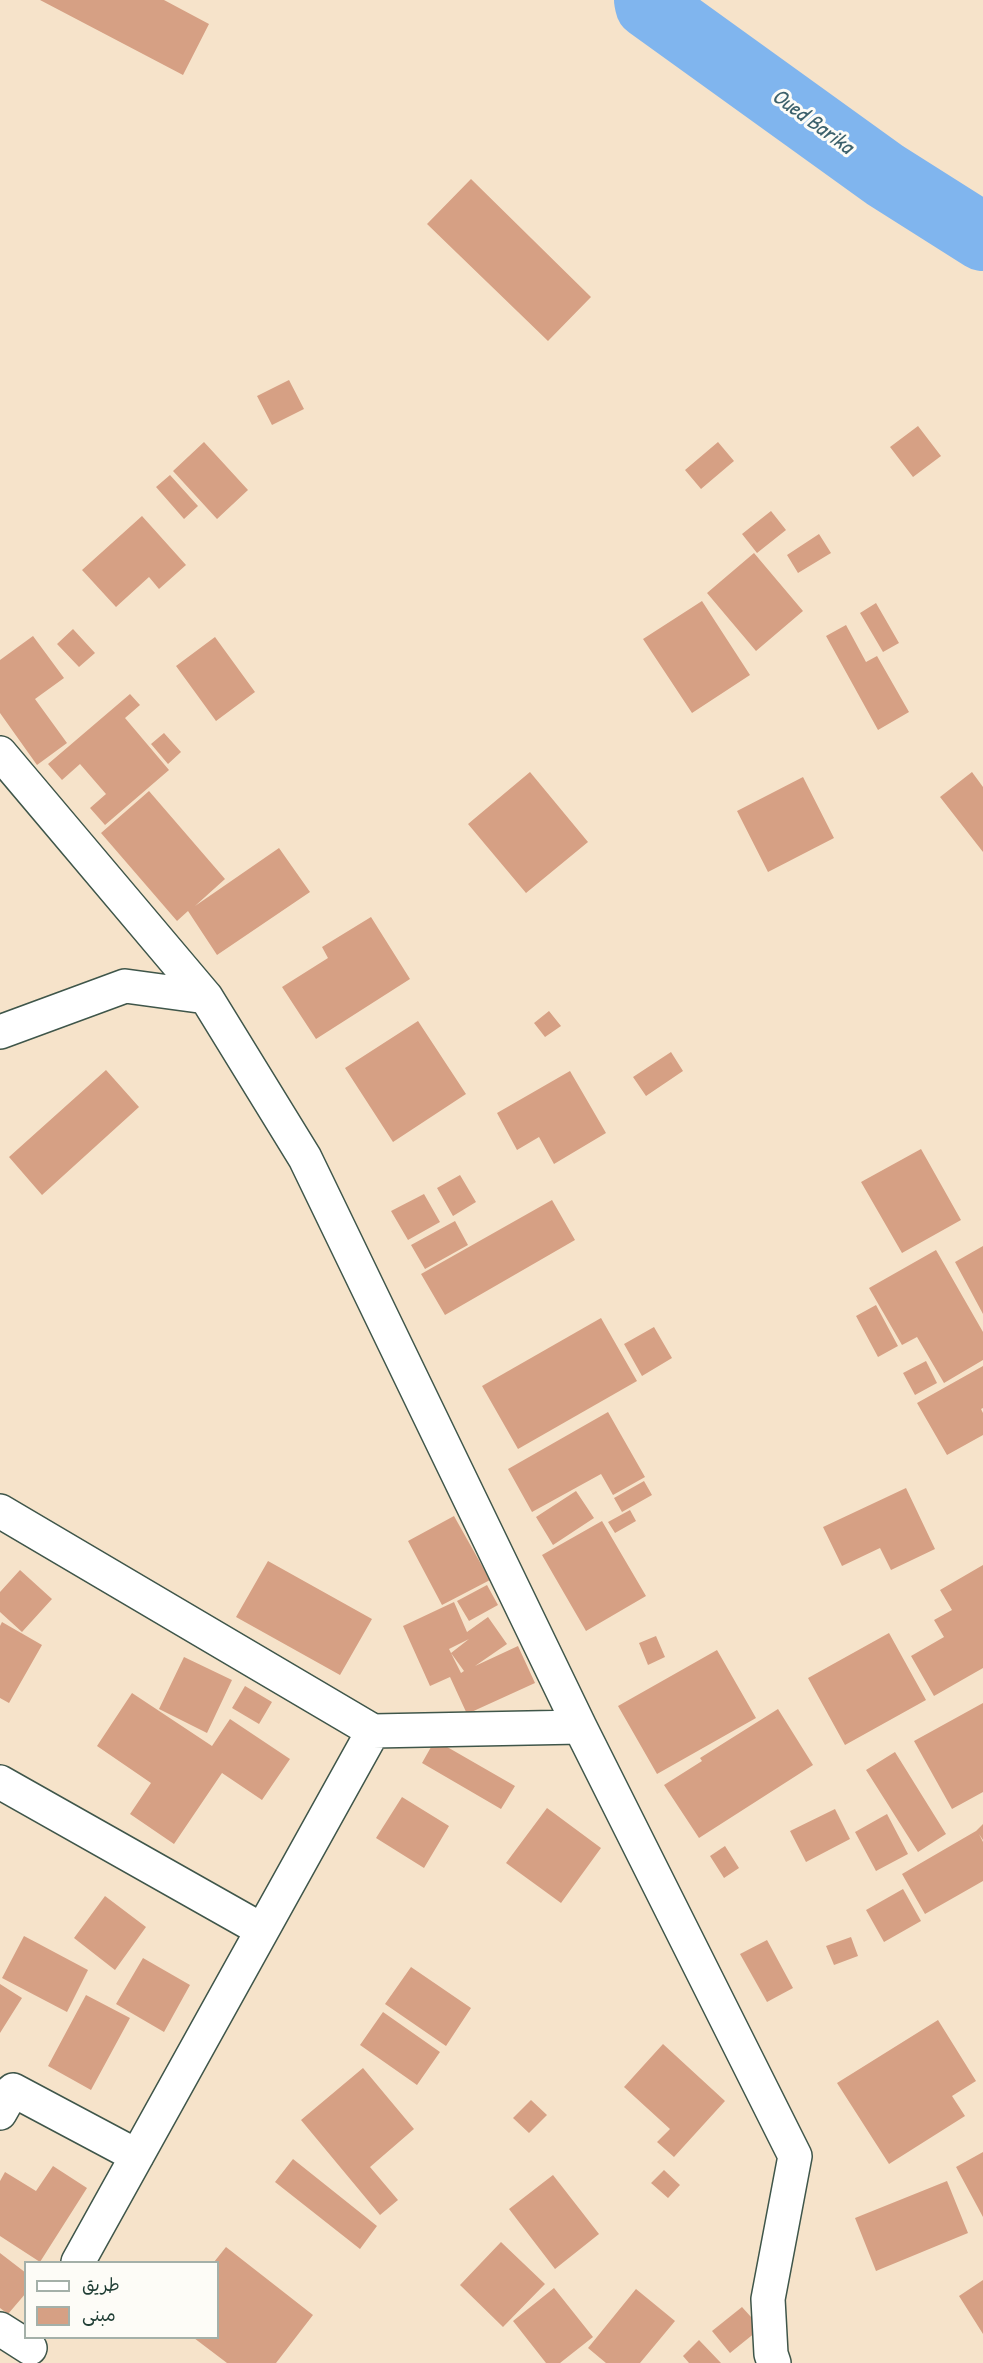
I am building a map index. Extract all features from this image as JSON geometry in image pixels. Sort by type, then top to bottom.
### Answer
[{"type":"street","points":[[0,753],[206,997],[305,1158],[580,1727],[795,2156],[768,2299],[771,2354],[774,2363]]},
{"type":"street","points":[[0,1032],[125,986],[206,997]]},
{"type":"street","points":[[0,1510],[373,1731],[580,1727]]},
{"type":"street","points":[[79,2261],[373,1731]]},
{"type":"street","points":[[0,1782],[262,1930]]},
{"type":"street","points":[[0,2113],[14,2090],[137,2156]]},
{"type":"street","points":[[0,2329],[29,2350]]},
{"type":"building","points":[[40,0],[164,0],[209,24],[183,75]]},
{"type":"building","points":[[471,179],[591,297],[548,341],[427,224]]},
{"type":"building","points":[[289,380],[304,409],[272,425],[257,396]]},
{"type":"building","points":[[918,426],[941,456],[913,477],[890,447]]},
{"type":"building","points":[[204,442],[248,490],[217,519],[173,471]]},
{"type":"building","points":[[718,442],[734,461],[701,489],[685,470]]},
{"type":"building","points":[[170,475],[198,506],[184,519],[156,487]]},
{"type":"building","points":[[771,511],[786,530],[757,553],[742,534]]},
{"type":"building","points":[[142,516],[186,565],[159,589],[149,577],[116,607],[82,570]]},
{"type":"building","points":[[819,534],[831,553],[798,573],[787,555]]},
{"type":"building","points":[[754,553],[803,611],[756,651],[707,593]]},
{"type":"building","points":[[702,601],[750,675],[692,713],[643,639]]},
{"type":"building","points":[[876,603],[899,643],[883,652],[860,613]]},
{"type":"building","points":[[846,625],[866,662],[877,656],[909,712],[878,730],[826,636]]},
{"type":"building","points":[[73,629],[95,653],[79,667],[57,644]]},
{"type":"building","points":[[33,636],[64,678],[35,699],[67,743],[37,765],[0,713],[0,660]]},
{"type":"building","points":[[215,637],[255,692],[216,721],[176,666]]},
{"type":"building","points":[[130,694],[140,705],[125,718],[169,770],[105,825],[90,808],[106,794],[80,764],[62,780],[48,764]]},
{"type":"building","points":[[164,733],[181,752],[168,764],[151,744]]},
{"type":"building","points":[[530,772],[588,842],[526,893],[468,824]]},
{"type":"building","points":[[972,772],[983,787],[983,852],[940,797]]},
{"type":"building","points":[[803,777],[834,838],[768,872],[737,811]]},
{"type":"building","points":[[149,791],[225,879],[195,906],[279,848],[310,892],[217,955],[188,911],[177,921],[101,833]]},
{"type":"building","points":[[371,917],[410,979],[316,1039],[282,987],[328,958],[322,947]]},
{"type":"building","points":[[549,1011],[561,1026],[545,1037],[534,1023]]},
{"type":"building","points":[[418,1021],[466,1094],[393,1142],[345,1068]]},
{"type":"building","points":[[671,1052],[683,1071],[646,1096],[633,1077]]},
{"type":"building","points":[[106,1070],[139,1107],[42,1195],[9,1157]]},
{"type":"building","points":[[570,1071],[606,1133],[554,1164],[539,1137],[517,1150],[497,1113]]},
{"type":"building","points":[[921,1149],[961,1220],[902,1253],[861,1182]]},
{"type":"building","points":[[460,1175],[476,1202],[453,1216],[437,1188]]},
{"type":"building","points":[[424,1194],[440,1222],[408,1240],[391,1211]]},
{"type":"building","points":[[552,1200],[575,1240],[445,1315],[421,1274]]},
{"type":"building","points":[[455,1221],[468,1245],[425,1269],[411,1245]]},
{"type":"building","points":[[983,1246],[983,1314],[955,1262]]},
{"type":"building","points":[[936,1250],[983,1332],[983,1360],[944,1383],[917,1337],[902,1345],[869,1288]]},
{"type":"building","points":[[876,1305],[898,1346],[878,1357],[856,1316]]},
{"type":"building","points":[[601,1318],[637,1381],[518,1449],[482,1386]]},
{"type":"building","points":[[654,1327],[672,1358],[642,1376],[624,1344]]},
{"type":"building","points":[[926,1361],[937,1383],[915,1395],[903,1373]]},
{"type":"building","points":[[983,1366],[983,1408],[981,1409],[983,1435],[947,1455],[917,1403]]},
{"type":"building","points":[[608,1412],[645,1477],[613,1495],[601,1474],[532,1512],[508,1469]]},
{"type":"building","points":[[644,1481],[652,1495],[622,1512],[614,1498]]},
{"type":"building","points":[[906,1488],[935,1549],[891,1570],[880,1548],[842,1566],[823,1527]]},
{"type":"building","points":[[576,1491],[594,1518],[553,1545],[536,1517]]},
{"type":"building","points":[[630,1510],[636,1521],[615,1533],[608,1522]]},
{"type":"building","points":[[454,1516],[490,1580],[442,1605],[408,1541]]},
{"type":"building","points":[[602,1521],[646,1596],[586,1631],[542,1555]]},
{"type":"building","points":[[268,1561],[372,1619],[340,1675],[236,1617]]},
{"type":"building","points":[[983,1565],[983,1668],[934,1696],[911,1656],[944,1637],[934,1620],[952,1610],[940,1590]]},
{"type":"building","points":[[20,1570],[52,1599],[22,1632],[0,1612],[0,1592]]},
{"type":"building","points":[[487,1585],[498,1605],[469,1621],[457,1601]]},
{"type":"building","points":[[454,1602],[467,1632],[488,1617],[507,1644],[475,1666],[518,1646],[535,1683],[467,1714],[450,1677],[430,1686],[403,1626]],"holes":[[[469,1639],[451,1653],[449,1649]],[[451,1653],[464,1671],[461,1673]]]},
{"type":"building","points":[[2,1622],[42,1645],[9,1703],[0,1698],[0,1626]]},
{"type":"building","points":[[889,1633],[926,1700],[845,1745],[808,1678]]},
{"type":"building","points":[[656,1636],[665,1657],[648,1665],[639,1643]]},
{"type":"building","points":[[717,1650],[756,1718],[657,1774],[618,1706]]},
{"type":"building","points":[[184,1657],[232,1680],[207,1733],[159,1709]]},
{"type":"building","points":[[245,1686],[272,1702],[259,1724],[232,1708]]},
{"type":"building","points":[[132,1693],[212,1746],[230,1719],[290,1759],[262,1800],[222,1773],[174,1844],[130,1814],[151,1783],[97,1746]]},
{"type":"building","points":[[983,1703],[983,1792],[952,1809],[914,1741]]},
{"type":"building","points":[[778,1709],[813,1765],[699,1838],[664,1785],[702,1761],[700,1758]]},
{"type":"building","points":[[435,1740],[515,1786],[501,1809],[422,1763]]},
{"type":"building","points":[[895,1752],[946,1834],[918,1852],[866,1770]]},
{"type":"building","points":[[402,1797],[449,1826],[424,1868],[376,1838]]},
{"type":"building","points":[[547,1808],[601,1848],[561,1903],[506,1863]]},
{"type":"building","points":[[835,1809],[850,1839],[806,1862],[790,1831]]},
{"type":"building","points":[[887,1814],[908,1854],[876,1871],[855,1832]]},
{"type":"building","points":[[983,1824],[983,1840],[979,1834],[983,1842],[983,1881],[925,1914],[902,1874],[976,1831]]},
{"type":"building","points":[[725,1846],[739,1868],[724,1878],[710,1856]]},
{"type":"building","points":[[903,1889],[921,1921],[884,1942],[866,1910]]},
{"type":"building","points":[[105,1896],[146,1927],[115,1970],[74,1938]]},
{"type":"building","points":[[24,1936],[88,1970],[67,2012],[2,1978]]},
{"type":"building","points":[[851,1937],[858,1956],[834,1965],[826,1946]]},
{"type":"building","points":[[767,1940],[793,1988],[767,2002],[740,1954]]},
{"type":"building","points":[[143,1958],[190,1985],[164,2032],[116,2004]]},
{"type":"building","points":[[411,1967],[471,2008],[446,2046],[385,2004]]},
{"type":"building","points":[[0,1984],[22,1998],[0,2033]]},
{"type":"building","points":[[86,1995],[130,2018],[91,2090],[48,2066]]},
{"type":"building","points":[[383,2012],[440,2052],[417,2085],[360,2045]]},
{"type":"building","points":[[938,2020],[976,2081],[952,2096],[965,2116],[889,2164],[837,2083]]},
{"type":"building","points":[[663,2044],[725,2101],[674,2157],[657,2142],[670,2129],[624,2087]]},
{"type":"building","points":[[363,2068],[414,2129],[370,2167],[398,2200],[380,2215],[301,2120]]},
{"type":"building","points":[[531,2100],[547,2115],[529,2133],[513,2118]]},
{"type":"building","points":[[983,2152],[983,2217],[956,2167]]},
{"type":"building","points":[[293,2159],[377,2226],[360,2249],[275,2182]]},
{"type":"building","points":[[53,2166],[87,2188],[41,2261],[0,2236],[0,2181],[5,2172],[36,2191]]},
{"type":"building","points":[[664,2170],[680,2185],[668,2198],[651,2183]]},
{"type":"building","points":[[553,2175],[599,2234],[555,2269],[509,2209]]},
{"type":"building","points":[[947,2181],[968,2233],[876,2271],[855,2218]]},
{"type":"building","points":[[501,2242],[545,2284],[503,2327],[460,2285]]},
{"type":"building","points":[[226,2247],[313,2315],[276,2363],[227,2363],[195,2339],[219,2339],[219,2261],[215,2261]]},
{"type":"building","points":[[0,2253],[24,2271],[24,2295],[8,2314],[0,2308]]},
{"type":"building","points":[[983,2280],[983,2334],[959,2296]]},
{"type":"building","points":[[554,2288],[593,2337],[560,2363],[546,2363],[513,2321]]},
{"type":"building","points":[[636,2289],[675,2321],[640,2363],[606,2363],[588,2348]]},
{"type":"building","points":[[742,2307],[761,2328],[730,2353],[712,2331]]},
{"type":"building","points":[[699,2340],[721,2363],[689,2363],[683,2356]]},
{"type":"waterway","name":"Oued Barika","points":[[648,0],[649,5],[885,175],[983,237]]}]
